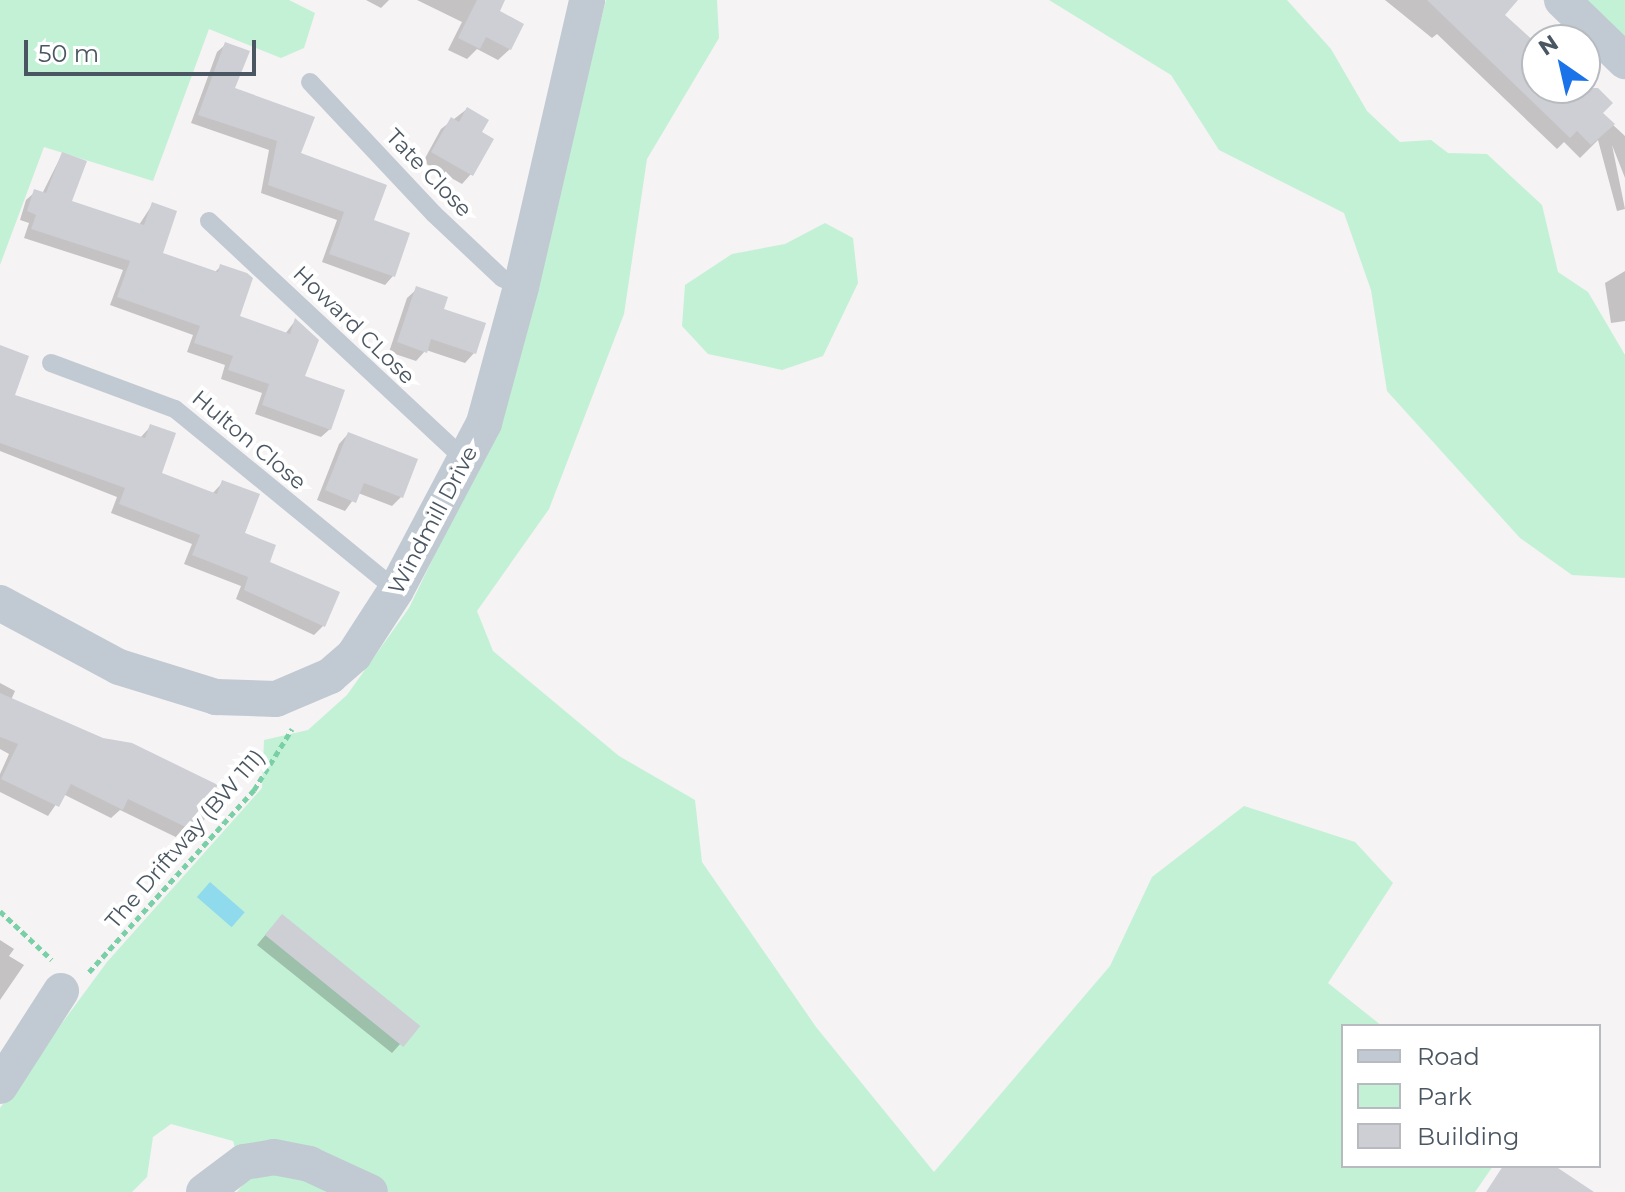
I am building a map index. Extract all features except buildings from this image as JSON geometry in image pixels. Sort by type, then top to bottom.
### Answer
[{"type":"street","name":"Windmill Drive","points":[[0,603],[119,667],[166,684],[246,701],[307,689],[354,655],[396,590],[484,423],[521,287],[587,0]]},
{"type":"street","points":[[1562,0],[1625,61]]},
{"type":"street","points":[[0,1086],[61,991]]},
{"type":"street","points":[[204,1192],[244,1162],[274,1157],[309,1164],[370,1192]]},
{"type":"lane","name":"Tate Close","points":[[310,82],[434,214],[502,278],[521,287]]},
{"type":"lane","name":"Howard CLose","points":[[209,221],[466,461]]},
{"type":"lane","name":"Hulton Close","points":[[51,363],[175,409],[396,590]]},
{"type":"path","name":"The Driftway (BW 111)","points":[[61,991],[84,977],[254,790],[282,752],[307,689]]},
{"type":"path","points":[[0,911],[55,963],[61,991]]},
{"type":"green space","points":[[0,0],[289,0],[315,13],[304,48],[281,58],[209,29],[153,181],[44,147],[0,265]]},
{"type":"green space","points":[[606,0],[717,0],[719,38],[647,159],[624,314],[549,509],[477,611],[493,651],[619,756],[695,800],[702,862],[816,1027],[934,1172],[1110,966],[1152,877],[1244,806],[1355,842],[1393,883],[1328,983],[1379,1024],[1341,1024],[1341,1168],[1492,1168],[1475,1192],[237,1192],[245,1182],[233,1141],[171,1124],[153,1137],[147,1177],[132,1192],[0,1192],[0,1108],[107,962],[262,788],[264,740],[308,730],[347,695],[409,608],[467,488],[524,326]]},
{"type":"green space","points":[[1049,0],[1287,0],[1331,49],[1367,111],[1400,142],[1431,140],[1448,153],[1487,154],[1542,205],[1558,272],[1588,292],[1625,355],[1625,578],[1572,575],[1520,538],[1387,391],[1371,290],[1344,213],[1219,150],[1171,75]]},
{"type":"green space","points":[[1543,0],[1625,0],[1625,78],[1601,55],[1601,24],[1568,24]]},
{"type":"green space","points":[[825,223],[853,238],[858,283],[823,356],[782,370],[708,354],[682,326],[685,285],[732,254],[785,244]]},
{"type":"water","points":[[210,882],[245,912],[232,927],[197,897]]}]
